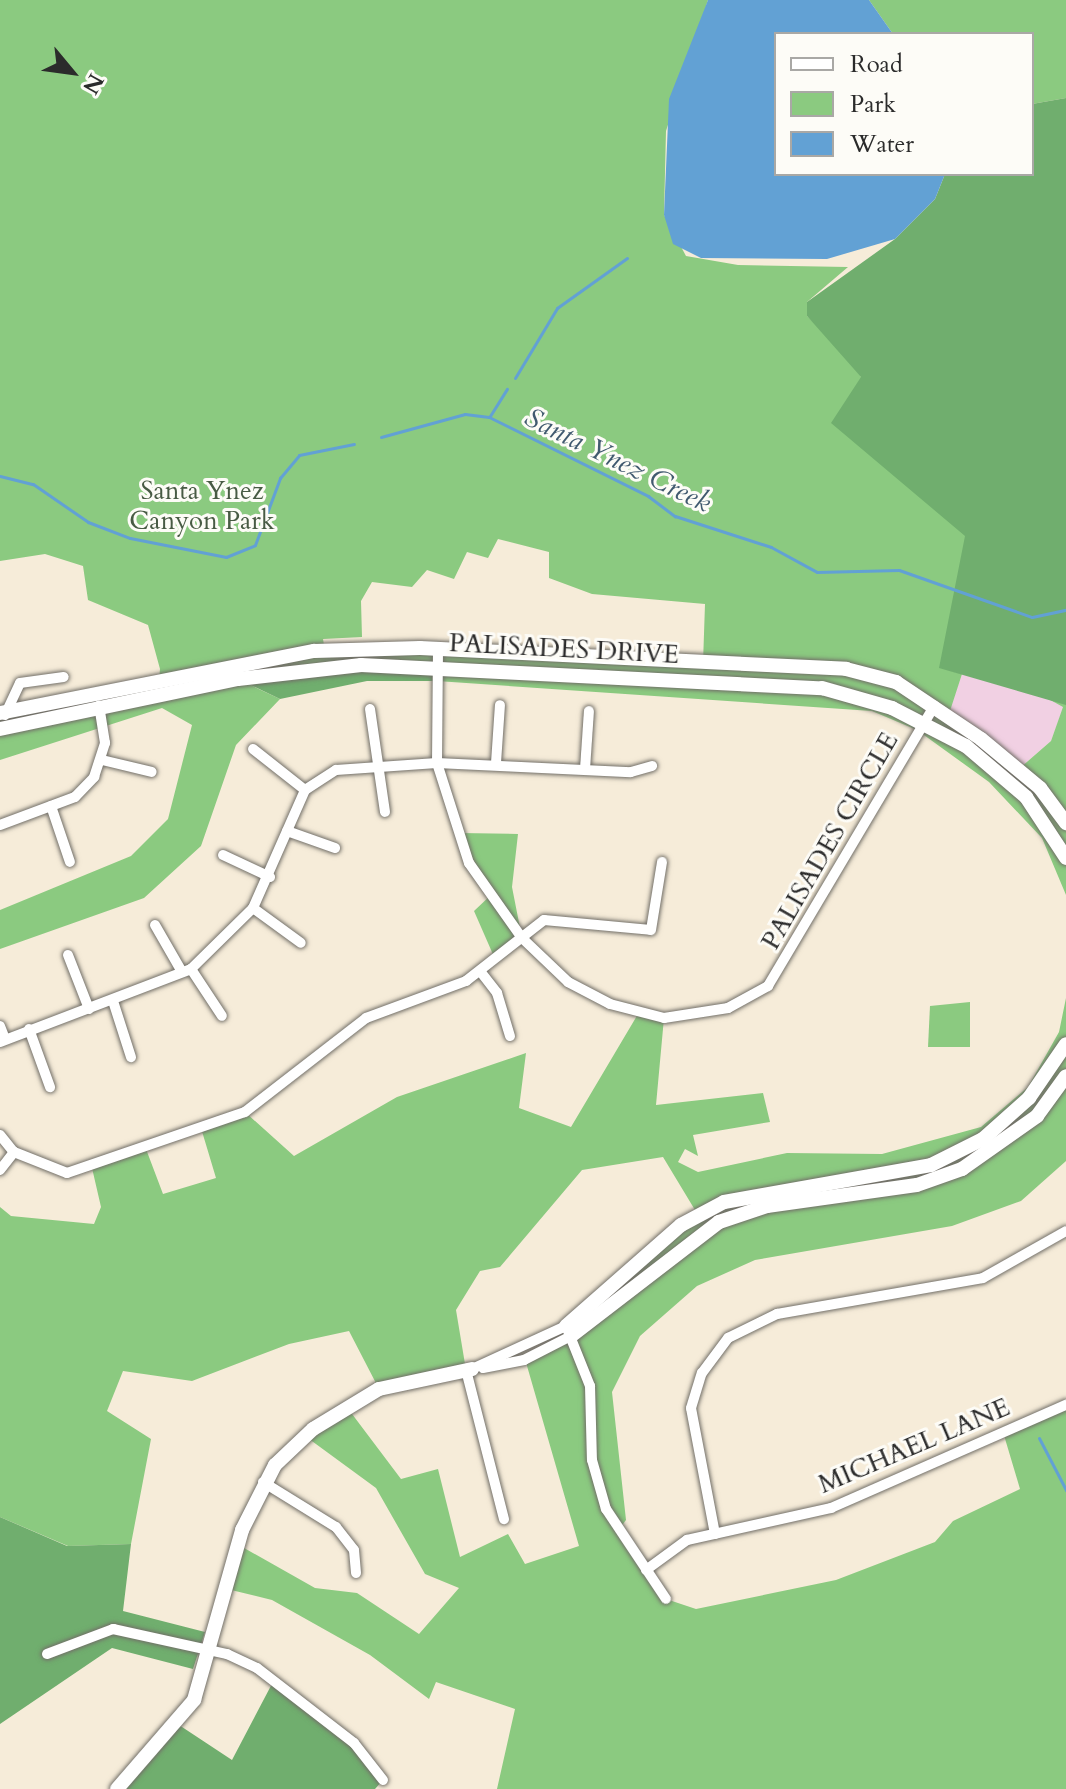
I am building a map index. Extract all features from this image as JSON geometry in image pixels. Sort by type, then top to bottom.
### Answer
[{"type":"street","name":"PALISADES DRIVE","points":[[2,712],[318,651],[438,649],[846,669],[896,682],[934,706],[1040,788],[1062,827],[1066,858]]},
{"type":"street","name":"PALISADES CIRCLE","points":[[438,649],[437,763],[469,863],[522,938],[568,982],[638,1014],[694,1016],[728,1008],[768,986],[789,961],[934,706]]},
{"type":"street","points":[[318,651],[320,667]]},
{"type":"street","name":"PALISADES DRIVE","points":[[3,728],[320,667],[437,667],[822,688],[924,722],[1011,782],[1062,827]]},
{"type":"street","points":[[3,728],[2,712],[20,683],[64,677]]},
{"type":"street","points":[[0,825],[75,797],[102,760],[97,693]]},
{"type":"street","points":[[496,763],[500,705]]},
{"type":"street","points":[[370,709],[385,812]]},
{"type":"street","points":[[585,769],[589,711]]},
{"type":"street","points":[[253,749],[305,790]]},
{"type":"street","points":[[102,760],[152,772]]},
{"type":"street","points":[[0,1026],[2,1041],[187,971],[253,908],[270,877],[305,790],[336,770],[437,763],[585,769],[652,766]]},
{"type":"street","points":[[51,806],[70,862]]},
{"type":"street","points":[[287,831],[335,848]]},
{"type":"street","points":[[223,855],[270,877]]},
{"type":"street","points":[[0,1135],[14,1152],[67,1173],[245,1112],[366,1018],[480,971],[544,920],[651,930],[662,862]]},
{"type":"street","points":[[253,908],[301,943]]},
{"type":"street","points":[[155,925],[222,1016]]},
{"type":"street","points":[[68,955],[89,1009]]},
{"type":"street","points":[[480,971],[497,993],[510,1036]]},
{"type":"street","points":[[113,1001],[131,1057]]},
{"type":"street","points":[[29,1029],[50,1087]]},
{"type":"street","points":[[568,1331],[681,1225],[724,1202],[931,1165],[983,1139],[1029,1098],[1066,1044]]},
{"type":"street","points":[[117,1789],[179,1725],[213,1652],[231,1563],[263,1482],[346,1406],[379,1389],[524,1360],[719,1222],[767,1206],[917,1185],[962,1169],[1037,1116],[1066,1076]]},
{"type":"street","points":[[0,1170],[14,1152]]},
{"type":"street","points":[[715,1534],[691,1408],[702,1373],[728,1338],[777,1314],[971,1282],[1066,1231]]},
{"type":"street","points":[[568,1331],[590,1386],[597,1482],[617,1532],[666,1599]]},
{"type":"street","points":[[469,1370],[504,1519]]},
{"type":"street","name":"MICHAEL LANE","points":[[646,1570],[674,1546],[831,1508],[1066,1405]]},
{"type":"street","points":[[263,1482],[336,1527],[354,1550],[356,1573]]},
{"type":"street","points":[[47,1654],[113,1629],[213,1652],[257,1668],[354,1743],[383,1780]]},
{"type":"shaded area","points":[[962,674],[1065,703],[1051,741],[1020,768],[948,714]]},
{"type":"green space","name":"Santa Ynez Canyon Park","points":[[0,0],[708,0],[666,131],[664,215],[686,256],[738,265],[848,267],[807,302],[807,316],[855,362],[861,377],[1066,216],[1066,895],[1042,838],[989,782],[917,730],[872,711],[437,681],[240,680],[280,699],[236,745],[201,846],[144,898],[0,949],[0,910],[131,856],[168,819],[192,725],[162,708],[0,760],[0,713],[159,680],[160,669],[148,625],[88,600],[83,566],[45,554],[0,561]],"holes":[[[498,539],[549,552],[549,578],[592,594],[705,604],[703,663],[325,651],[323,639],[362,637],[361,601],[372,582],[412,587],[427,570],[454,579],[467,552],[488,558]],[[956,648],[1063,707],[1051,741],[1020,768],[949,714],[962,674],[945,669]]]},
{"type":"green space","points":[[869,0],[1066,0],[1066,98],[1034,104],[1034,32],[892,32]]},
{"type":"green space","points":[[1066,98],[1066,705],[939,668],[965,536],[831,423],[861,377],[807,316],[807,302],[895,239],[935,199],[944,176],[1034,176],[1034,104]]},
{"type":"green space","points":[[437,667],[437,681],[367,681],[280,699],[238,679]]},
{"type":"green space","points":[[459,833],[518,834],[512,887],[522,938],[495,959],[474,911],[492,894]]},
{"type":"green space","points":[[1066,998],[1066,1161],[1021,1201],[952,1226],[755,1260],[697,1286],[640,1336],[612,1392],[626,1520],[617,1532],[666,1599],[696,1609],[836,1580],[935,1542],[953,1521],[1020,1489],[1003,1432],[1066,1405],[1066,1789],[497,1789],[515,1709],[436,1682],[429,1699],[370,1655],[272,1600],[227,1589],[237,1544],[315,1588],[357,1593],[419,1634],[459,1588],[425,1574],[376,1488],[305,1436],[346,1406],[401,1479],[438,1469],[460,1557],[508,1534],[525,1564],[579,1546],[525,1359],[570,1336],[566,1326],[698,1215],[663,1157],[582,1170],[500,1267],[480,1271],[456,1310],[466,1370],[379,1389],[349,1331],[289,1344],[192,1381],[123,1371],[107,1411],[151,1439],[131,1544],[68,1546],[0,1517],[0,1207],[11,1216],[94,1224],[101,1207],[92,1168],[146,1149],[163,1194],[216,1178],[201,1128],[245,1112],[294,1156],[397,1097],[526,1053],[519,1108],[571,1127],[638,1014],[664,1018],[656,1105],[763,1093],[770,1122],[693,1135],[698,1156],[685,1149],[678,1162],[698,1172],[787,1153],[882,1154],[981,1127],[1028,1087],[1059,1032]]},
{"type":"green space","points":[[970,1002],[970,1047],[928,1047],[930,1006]]},
{"type":"green space","points":[[0,1517],[67,1546],[131,1544],[123,1611],[205,1632],[193,1669],[112,1648],[0,1724]]},
{"type":"green space","points":[[274,1680],[354,1743],[383,1780],[375,1789],[117,1789],[179,1725],[232,1760]]},
{"type":"water","points":[[708,0],[869,0],[892,32],[774,32],[774,176],[944,176],[935,199],[895,239],[827,259],[701,258],[673,244],[664,215],[669,99]]},
{"type":"waterway","points":[[515,378],[557,308],[627,258]]},
{"type":"waterway","points":[[490,416],[507,389]]},
{"type":"waterway","name":"Santa Ynez Creek","points":[[381,437],[465,414],[489,417],[648,496],[675,516],[771,547],[817,572],[899,570],[1032,617],[1066,610]]},
{"type":"waterway","name":"Santa Ynez Creek","points":[[0,476],[33,484],[88,522],[130,538],[226,557],[255,545],[280,478],[299,455],[354,444]]},
{"type":"waterway","points":[[1039,1438],[1066,1490]]}]
